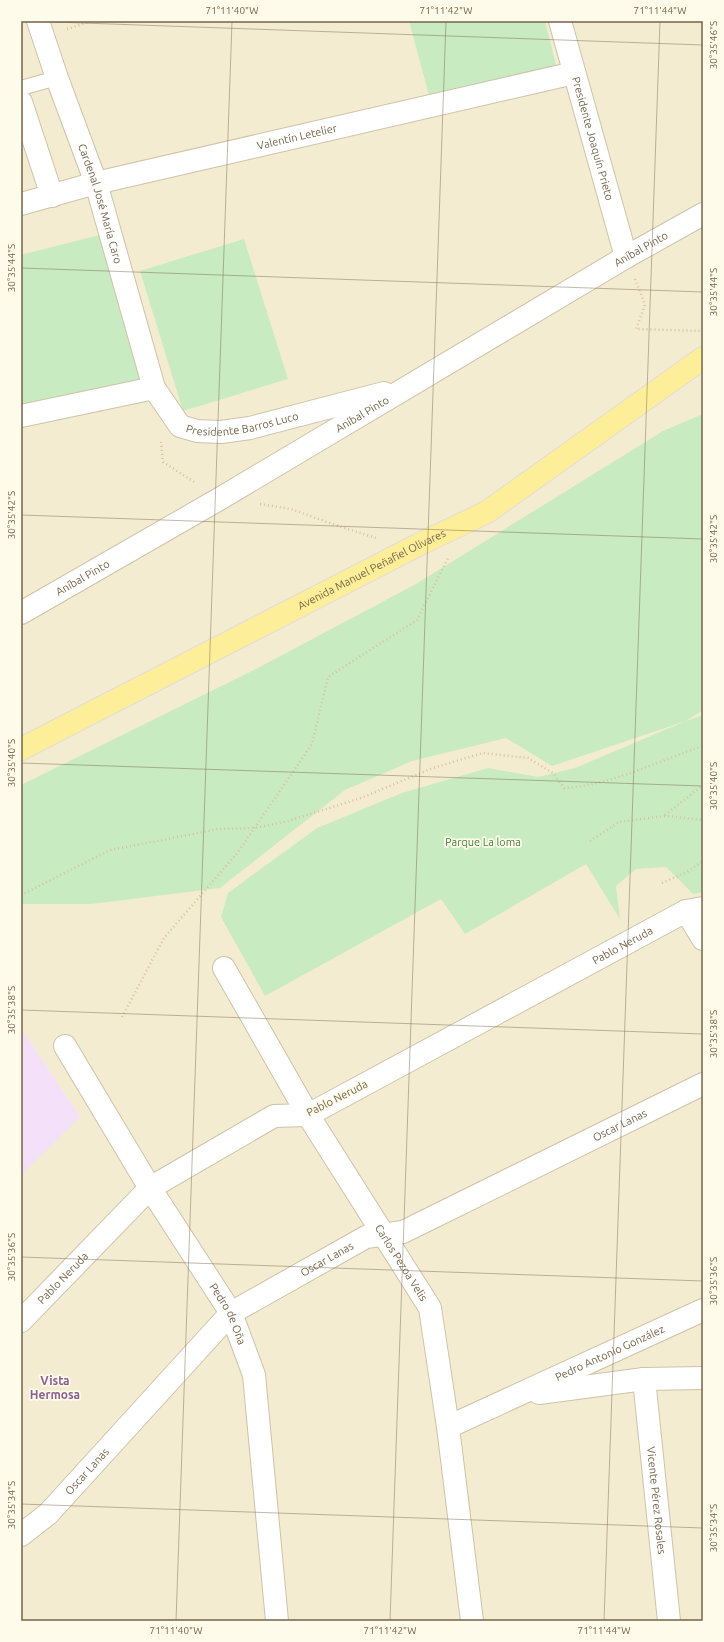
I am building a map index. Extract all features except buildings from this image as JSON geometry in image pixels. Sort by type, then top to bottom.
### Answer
[{"type":"main road","name":"Avenida Manuel Peñafiel Olivares","points":[[21,749],[411,549],[487,512],[703,358]]},
{"type":"street","name":"Cardenal José María Caro","points":[[38,21],[57,78],[96,183],[154,388]]},
{"type":"street","name":"Presidente Joaquín Prieto","points":[[560,21],[626,257]]},
{"type":"street","name":"Valentín Letelier","points":[[21,204],[96,183],[574,73]]},
{"type":"street","points":[[21,102],[52,196]]},
{"type":"street","name":"Aníbal Pinto","points":[[21,613],[221,498],[626,257],[703,214]]},
{"type":"street","name":"Presidente Barros Luco","points":[[154,388],[180,426],[197,431],[221,432],[250,428],[411,386]]},
{"type":"street","points":[[21,416],[154,388]]},
{"type":"street","name":"Pablo Neruda","points":[[21,1321],[150,1188],[274,1116],[308,1115],[694,910],[703,939]]},
{"type":"street","name":"Carlos Pezoa Velis","points":[[224,968],[308,1115],[430,1308],[448,1427],[472,1621]]},
{"type":"street","name":"Pedro de Oña","points":[[65,1046],[150,1188],[231,1313],[254,1375],[277,1621]]},
{"type":"street","name":"Oscar Lanas","points":[[21,1535],[48,1514],[231,1313],[366,1237],[403,1232],[703,1084]]},
{"type":"street","name":"Pedro Antonio González","points":[[448,1427],[703,1310]]},
{"type":"street","name":"Pedro Antonio González","points":[[516,1396],[644,1379],[703,1378]]},
{"type":"street","name":"Vicente Pérez Rosales","points":[[644,1379],[669,1621]]},
{"type":"lane","points":[[21,88],[57,78]]},
{"type":"path","points":[[626,257],[645,305],[636,330],[703,331]]},
{"type":"path","points":[[122,1017],[164,938],[238,852],[312,744],[328,677],[417,620],[445,567],[460,525]]},
{"type":"path","points":[[21,895],[110,850],[219,829],[254,828],[288,821],[361,798],[433,768],[483,753],[528,758],[553,772],[564,788],[584,787],[703,746]]},
{"type":"path","points":[[665,816],[703,785]]},
{"type":"path","points":[[590,842],[619,822],[665,816],[703,820]]},
{"type":"path","points":[[662,883],[687,872],[703,861]]},
{"type":"shaded area","points":[[21,21],[703,21],[703,1621],[21,1621]]},
{"type":"shaded area","points":[[21,1028],[80,1117],[21,1175]]},
{"type":"green space","points":[[409,21],[545,21],[556,65],[430,99]]},
{"type":"green space","points":[[111,232],[151,393],[21,425],[21,255]]},
{"type":"green space","points":[[244,239],[288,379],[183,411],[140,271]]},
{"type":"green space","points":[[703,414],[703,710],[686,721],[552,766],[506,738],[412,761],[345,790],[220,888],[91,904],[21,904],[21,785],[256,669],[416,584],[663,431]]},
{"type":"green space","name":"Parque La loma","points":[[703,715],[703,892],[693,894],[666,867],[636,869],[616,886],[620,919],[586,864],[465,934],[441,899],[265,996],[221,917],[228,893],[317,828],[402,793],[488,768],[538,777],[575,768]]},
{"type":"district","name":"Vista Hermosa","points":[[55,1388]]}]
